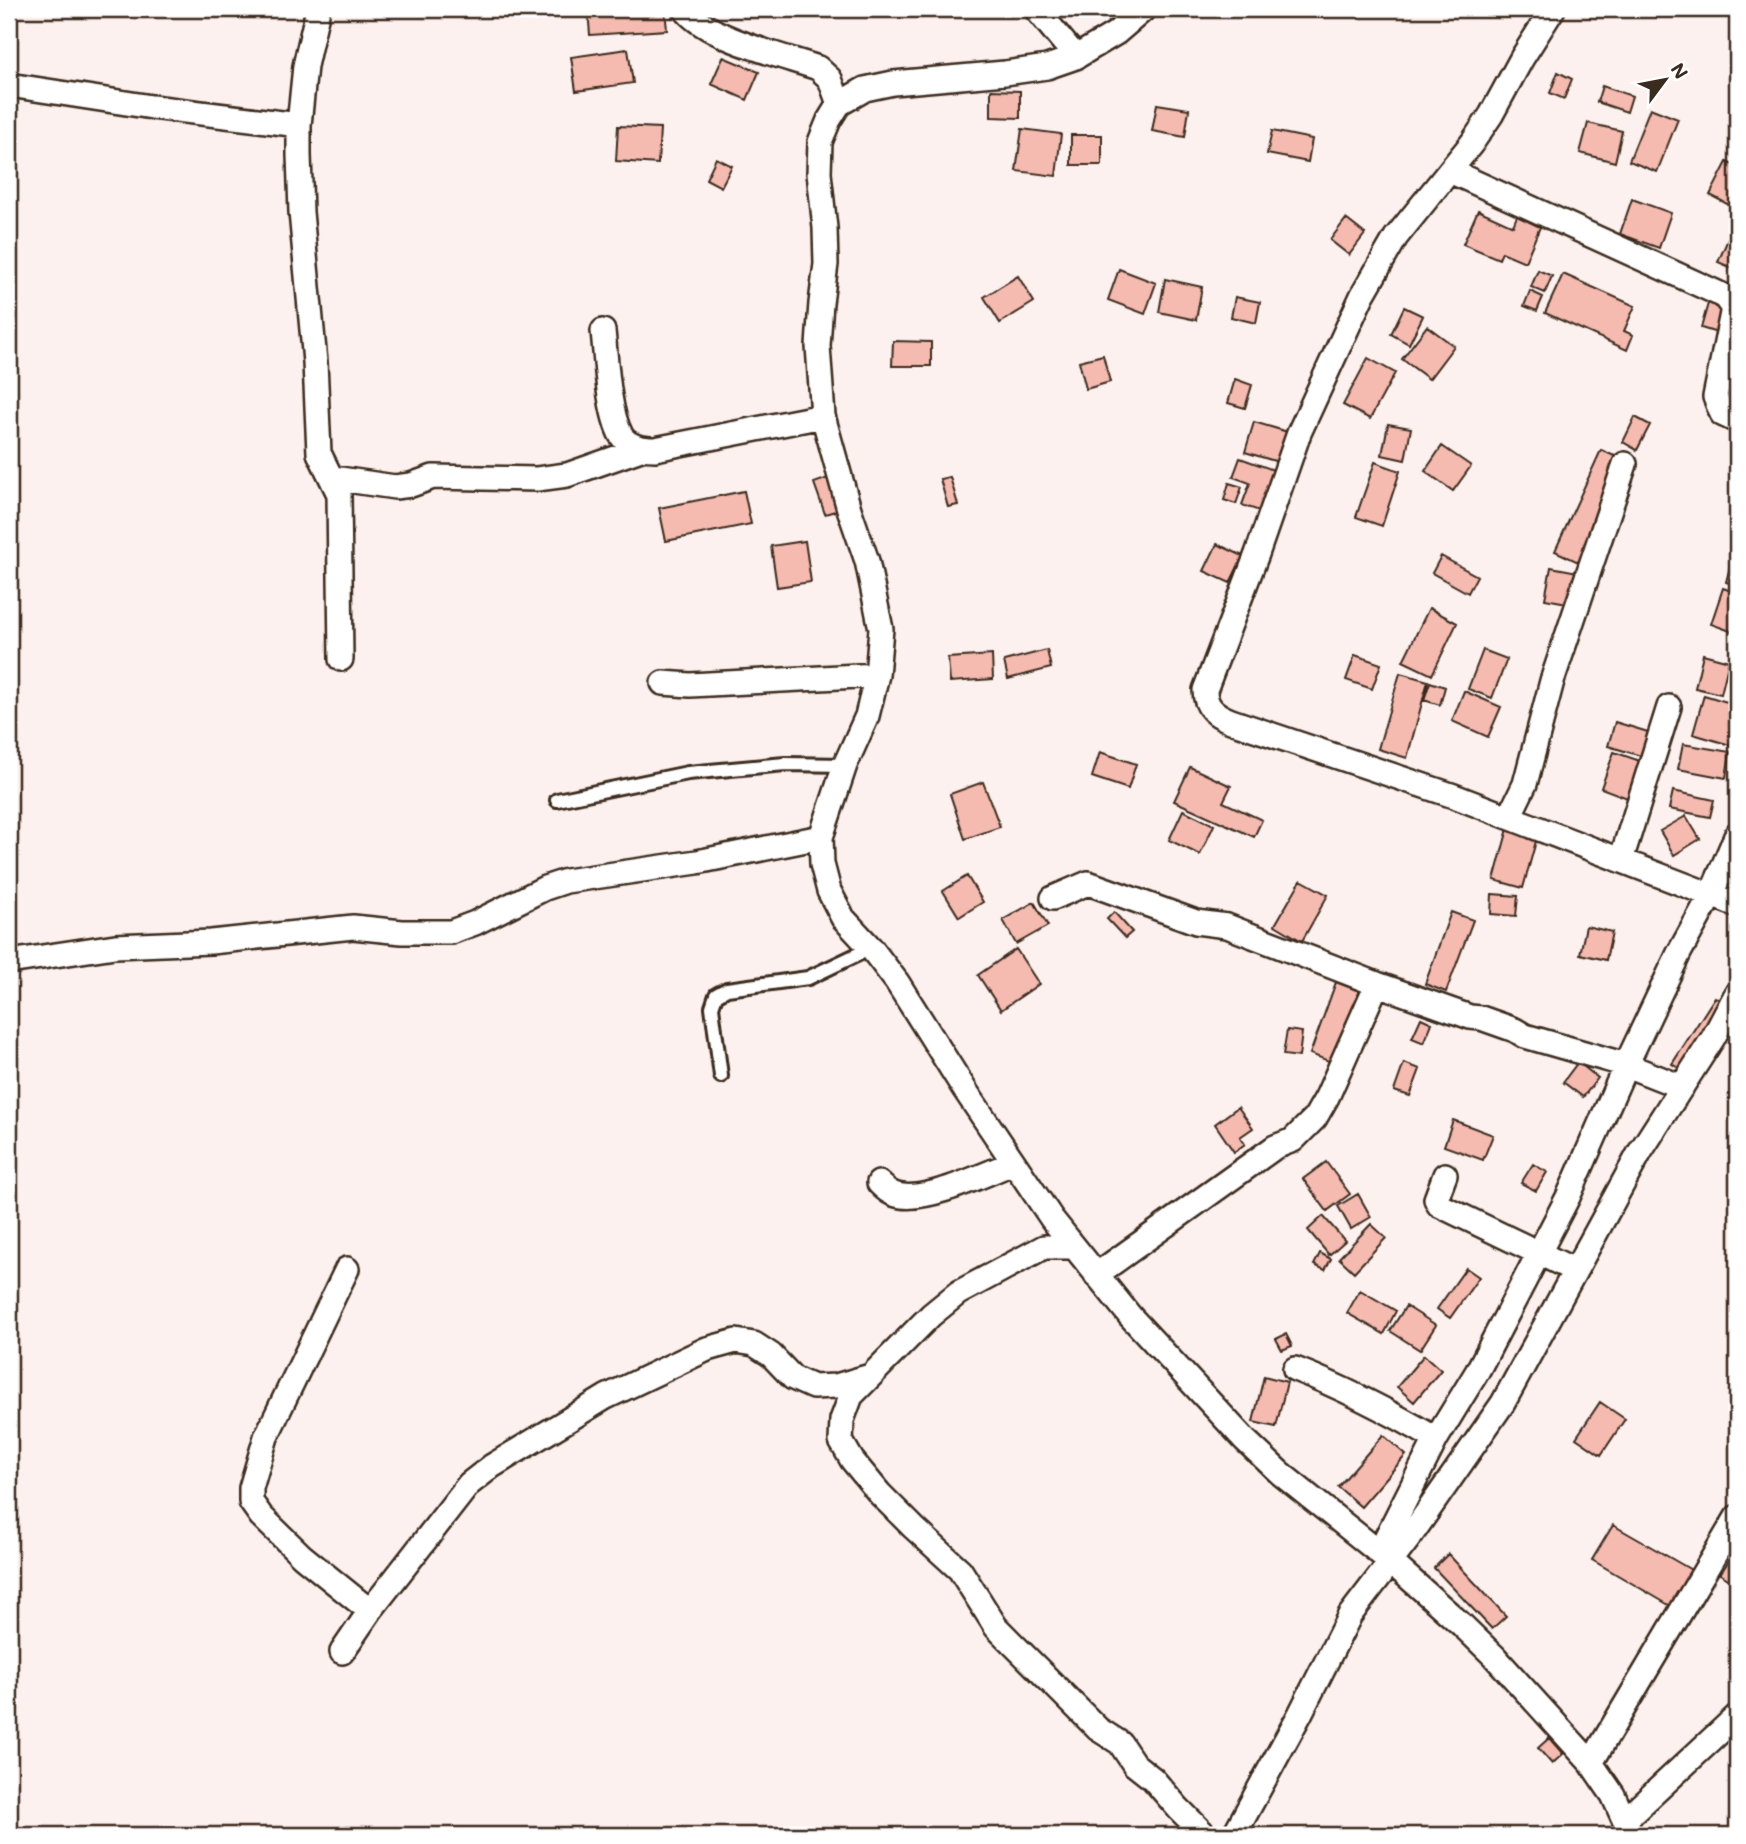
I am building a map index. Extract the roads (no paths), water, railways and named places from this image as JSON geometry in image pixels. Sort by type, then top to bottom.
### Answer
[{"type":"street","points":[[318,9],[305,66],[299,125],[301,212],[315,362],[319,453],[340,494],[341,659]]},
{"type":"street","points":[[685,9],[693,20],[713,31],[818,68],[830,79],[839,104]]},
{"type":"street","points":[[1036,9],[1076,57]]},
{"type":"street","points":[[1144,9],[1116,33],[1076,57],[1047,67],[1005,74],[893,83],[865,89],[839,104],[820,142],[818,173],[825,228],[826,264],[818,346],[822,416],[876,597],[881,629],[877,676],[867,716],[845,765],[821,837],[822,864],[829,891],[843,918],[897,982],[1052,1219],[1130,1316],[1245,1440],[1280,1473],[1385,1557],[1494,1656],[1591,1763],[1613,1796],[1628,1828],[1737,1716]]},
{"type":"street","points":[[1553,9],[1491,115],[1396,237],[1363,296],[1299,433],[1205,696],[1214,713],[1231,721],[1454,796],[1737,905]]},
{"type":"street","points":[[9,85],[152,107],[299,125]]},
{"type":"street","points":[[1450,171],[1724,296],[1732,307],[1732,313],[1715,397],[1722,414],[1737,421]]},
{"type":"street","points":[[603,331],[613,408],[621,436],[641,449]]},
{"type":"street","points":[[333,478],[395,488],[433,477],[537,480],[566,475],[641,449],[654,449],[822,416]]},
{"type":"street","points":[[1509,817],[1525,784],[1552,681],[1625,464]]},
{"type":"street","points":[[663,683],[690,685],[877,676]]},
{"type":"street","points":[[1621,860],[1669,707]]},
{"type":"street","points":[[1385,1557],[1436,1439],[1477,1372],[1568,1197],[1626,1065],[1679,953],[1711,895],[1737,834]]},
{"type":"street","points":[[9,962],[115,946],[211,942],[353,928],[450,932],[566,881],[698,862],[821,837]]},
{"type":"street","points":[[1054,898],[1088,883],[1196,922],[1227,926],[1470,1017],[1481,1018],[1550,1044],[1626,1065],[1682,1087]]},
{"type":"street","points":[[1096,1275],[1275,1147],[1293,1140],[1305,1130],[1327,1097],[1377,984]]},
{"type":"street","points":[[1073,1247],[1044,1247],[958,1293],[851,1396],[842,1420],[841,1441],[852,1460],[914,1528],[960,1570],[996,1627],[1098,1730],[1120,1743],[1134,1764],[1153,1779],[1204,1834],[1236,1831],[1300,1714],[1349,1615],[1385,1557],[1476,1445],[1503,1403],[1640,1152],[1713,1038],[1737,993]]},
{"type":"street","points":[[879,1183],[887,1192],[910,1197],[949,1188],[1013,1163]]},
{"type":"street","points":[[1445,1175],[1436,1199],[1439,1205],[1574,1270]]},
{"type":"street","points":[[1044,1247],[1052,1219]]},
{"type":"street","points":[[347,1269],[266,1437],[251,1488],[251,1503],[302,1556],[370,1611]]},
{"type":"street","points":[[342,1652],[370,1611],[469,1484],[538,1436],[617,1391],[707,1349],[736,1341],[754,1344],[771,1355],[793,1378],[813,1387],[836,1386],[868,1377]]},
{"type":"street","points":[[1294,1369],[1381,1406],[1436,1439]]},
{"type":"street","points":[[1591,1763],[1737,1517]]},
{"type":"lane","points":[[557,800],[688,773],[785,764],[845,765]]},
{"type":"lane","points":[[721,1076],[712,1007],[716,995],[727,989],[808,978],[871,948]]}]
